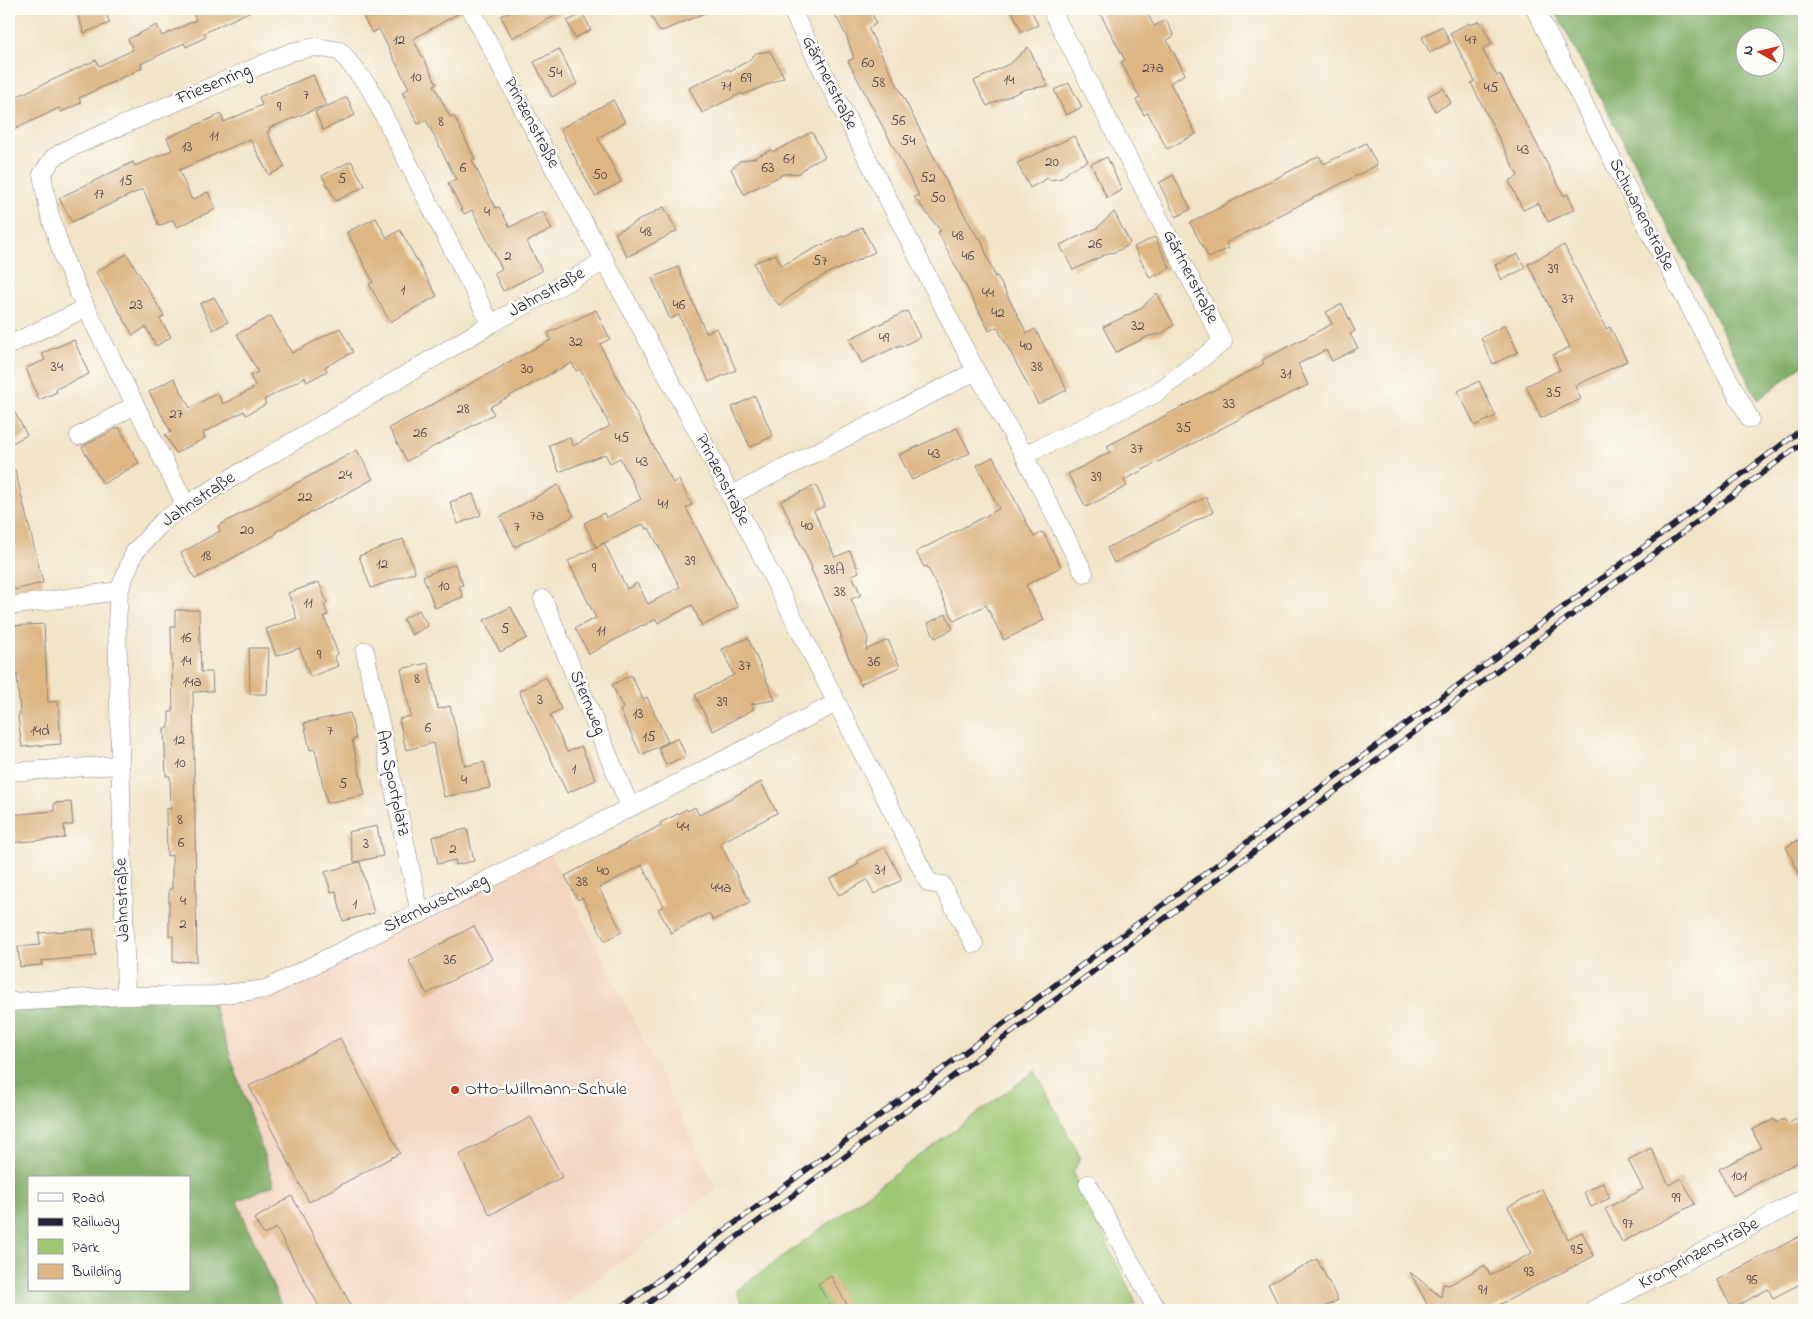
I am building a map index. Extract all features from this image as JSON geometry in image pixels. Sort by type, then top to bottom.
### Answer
[{"type":"street","name":"Prinzenstraße","points":[[471,9],[730,496],[929,883],[942,885],[974,944]]},
{"type":"street","name":"Gärtnerstraße","points":[[791,9],[976,371],[1024,455],[1084,573]]},
{"type":"street","name":"Gärtnerstraße","points":[[1024,455],[1155,394],[1223,342],[1052,9]]},
{"type":"street","name":"Schwanenstraße","points":[[1535,9],[1659,250],[1750,419]]},
{"type":"street","name":"Friesenring","points":[[186,505],[86,308],[64,259],[49,212],[42,174],[53,158],[70,148],[291,52],[315,47],[340,50],[369,87],[491,324]]},
{"type":"street","name":"Jahnstraße","points":[[126,996],[117,623],[119,591],[134,553],[163,521],[186,505],[491,324],[604,261]]},
{"type":"street","points":[[9,345],[86,308]]},
{"type":"street","points":[[730,496],[976,371]]},
{"type":"street","points":[[79,436],[135,405]]},
{"type":"street","points":[[9,606],[119,591]]},
{"type":"street","name":"Sternweg","points":[[543,599],[630,807]]},
{"type":"street","name":"Am Sportplatz","points":[[365,651],[420,914]]},
{"type":"street","name":"Sternbuschweg","points":[[9,1002],[126,996],[216,995],[266,989],[403,920],[420,914],[836,703]]},
{"type":"street","points":[[9,772],[119,765]]},
{"type":"street","points":[[1088,1184],[1157,1310]]},
{"type":"street","name":"Kronprinzenstraße","points":[[1593,1310],[1804,1198]]},
{"type":"shaded area","name":"Otto-Willmann-Schule","points":[[548,849],[717,1189],[557,1310],[283,1310],[237,1201],[274,1185],[210,995],[266,989]]},
{"type":"green space","points":[[1554,9],[1804,9],[1804,364],[1758,400]]},
{"type":"green space","points":[[210,995],[274,1185],[237,1201],[283,1310],[9,1310],[9,1002]]},
{"type":"green space","points":[[1035,1071],[1080,1157],[1073,1173],[1136,1303],[1124,1310],[746,1310],[736,1291]]},
{"type":"building","points":[[88,9],[104,9],[110,23],[84,33],[77,13]]},
{"type":"building","points":[[191,9],[255,9],[204,33],[206,37],[186,47],[184,43],[141,64],[142,68],[79,98],[81,103],[61,112],[59,108],[9,132],[9,100],[96,60],[99,66],[133,50],[128,39],[157,25],[162,36],[196,20]]},
{"type":"building","points":[[359,9],[460,9],[461,12],[413,39],[437,84],[434,85],[450,117],[454,116],[475,159],[472,160],[488,193],[496,208],[499,207],[510,227],[543,211],[552,229],[527,242],[542,271],[503,291],[494,273],[502,269],[472,210],[464,214],[448,183],[456,179],[426,120],[418,124],[402,92],[409,88],[379,29],[372,33]]},
{"type":"building","points":[[514,9],[569,9],[512,38],[501,16]]},
{"type":"building","points":[[647,9],[714,9],[660,32]]},
{"type":"building","points":[[832,9],[871,9],[876,24],[868,28],[957,202],[978,238],[980,237],[995,277],[997,276],[1027,333],[1035,329],[1067,390],[1038,404],[997,327],[989,331],[938,232],[941,231],[914,197],[919,195],[848,61],[854,58],[846,35]]},
{"type":"building","points":[[1011,9],[1031,9],[1038,25],[1022,32]]},
{"type":"building","points":[[1098,9],[1145,9],[1154,26],[1166,20],[1174,36],[1167,40],[1185,74],[1170,83],[1196,134],[1167,149],[1148,113],[1144,115],[1136,100],[1140,98],[1121,62],[1125,60]]},
{"type":"building","points":[[583,14],[591,30],[575,38],[567,21]]},
{"type":"building","points":[[1480,21],[1492,44],[1482,49],[1497,76],[1500,74],[1564,196],[1567,194],[1575,209],[1548,222],[1538,203],[1523,210],[1509,181],[1518,176],[1471,83],[1475,81],[1450,33],[1469,23],[1470,25]]},
{"type":"building","points":[[1442,26],[1450,42],[1430,53],[1422,37]]},
{"type":"building","points":[[1028,47],[1048,86],[1026,89],[987,106],[974,81],[1011,63]]},
{"type":"building","points":[[559,49],[577,84],[552,97],[534,62]]},
{"type":"building","points":[[770,51],[784,77],[743,95],[742,93],[702,113],[689,88],[729,69],[730,71],[748,61],[756,53]]},
{"type":"building","points":[[313,75],[326,105],[269,128],[270,130],[267,132],[285,167],[269,175],[250,139],[179,170],[192,200],[208,192],[216,209],[177,227],[173,220],[159,226],[143,189],[72,222],[59,198],[133,162],[135,166],[172,150],[167,138],[221,114],[224,122],[262,105],[259,97]]},
{"type":"building","points":[[1069,83],[1082,107],[1066,115],[1054,90]]},
{"type":"building","points":[[1443,88],[1451,103],[1435,111],[1428,96]]},
{"type":"building","points":[[347,97],[355,115],[323,130],[315,112]]},
{"type":"building","points":[[613,100],[625,122],[598,138],[621,182],[595,196],[560,129]]},
{"type":"building","points":[[812,132],[825,157],[808,165],[800,173],[784,174],[744,194],[731,169],[740,161],[754,158],[771,150],[773,152]]},
{"type":"building","points":[[1074,136],[1088,161],[1070,170],[1062,178],[1049,180],[1048,178],[1030,188],[1017,163]]},
{"type":"building","points":[[1366,143],[1377,165],[1226,243],[1229,248],[1209,258],[1190,223],[1319,156],[1324,164]]},
{"type":"building","points":[[1107,157],[1122,190],[1107,198],[1091,164]]},
{"type":"building","points":[[351,161],[365,186],[336,201],[322,176]]},
{"type":"building","points":[[1173,175],[1191,209],[1176,217],[1159,183]]},
{"type":"building","points":[[664,207],[677,231],[627,257],[615,233]]},
{"type":"building","points":[[1114,212],[1130,243],[1124,248],[1073,270],[1060,245],[1097,228]]},
{"type":"building","points":[[376,218],[387,238],[400,230],[437,296],[390,322],[369,284],[373,282],[347,232]]},
{"type":"building","points":[[862,227],[875,252],[836,269],[804,286],[779,305],[764,287],[754,263],[776,254],[781,266],[823,244],[843,237]]},
{"type":"building","points":[[1155,237],[1170,268],[1150,278],[1134,247]]},
{"type":"building","points":[[1564,245],[1606,329],[1610,327],[1627,361],[1575,386],[1581,399],[1541,418],[1526,386],[1560,370],[1553,355],[1570,347],[1528,264]]},
{"type":"building","points":[[127,254],[164,316],[160,319],[171,337],[156,346],[146,327],[133,335],[96,272]]},
{"type":"building","points":[[1518,254],[1525,268],[1502,280],[1495,265]]},
{"type":"building","points":[[678,267],[706,333],[717,328],[736,370],[709,382],[679,315],[670,319],[652,278]]},
{"type":"building","points":[[1157,293],[1174,325],[1161,334],[1149,336],[1116,352],[1103,327],[1140,309]]},
{"type":"building","points":[[214,297],[228,322],[213,330],[200,304]]},
{"type":"building","points":[[1342,304],[1355,331],[1350,334],[1358,348],[1332,361],[1326,350],[1298,364],[1308,385],[1260,408],[1124,480],[1127,486],[1086,507],[1068,474],[1110,452],[1107,446],[1264,364],[1262,360],[1332,324],[1326,312]]},
{"type":"building","points":[[596,310],[610,339],[600,344],[673,483],[679,480],[692,505],[686,508],[738,607],[702,626],[692,605],[658,623],[656,619],[642,625],[589,654],[575,628],[596,618],[568,561],[596,547],[584,523],[604,513],[606,518],[641,499],[620,458],[610,463],[605,454],[559,472],[549,445],[569,437],[573,446],[610,426],[580,369],[576,371],[572,363],[552,373],[490,407],[494,414],[407,461],[389,428],[551,340],[548,333]],"holes":[[[643,524],[646,529],[649,528],[680,587],[648,604],[637,583],[627,589],[604,543]]]},
{"type":"building","points":[[907,311],[920,337],[862,363],[849,339]]},
{"type":"building","points":[[271,316],[292,353],[340,328],[353,352],[325,367],[327,371],[307,382],[305,377],[264,400],[266,404],[246,415],[244,411],[203,433],[205,438],[176,453],[165,435],[171,432],[149,392],[174,378],[190,408],[217,393],[223,404],[256,387],[250,376],[258,372],[237,334]]},
{"type":"building","points":[[1505,325],[1518,352],[1493,364],[1481,338]]},
{"type":"building","points":[[74,340],[89,374],[56,389],[57,392],[39,400],[26,368],[45,360],[42,353]]},
{"type":"building","points":[[1479,381],[1496,416],[1475,426],[1458,391]]},
{"type":"building","points":[[755,396],[773,436],[750,447],[732,407]]},
{"type":"building","points":[[9,402],[27,435],[9,445]]},
{"type":"building","points":[[119,427],[139,463],[103,484],[82,447]]},
{"type":"building","points":[[957,428],[970,453],[912,480],[899,455]]},
{"type":"building","points":[[357,450],[373,479],[275,532],[276,534],[195,579],[181,553],[220,531],[218,526]]},
{"type":"building","points":[[993,457],[1034,537],[1043,532],[1061,567],[1026,585],[1044,620],[1004,640],[986,605],[954,621],[927,566],[924,567],[916,552],[999,509],[977,465]]},
{"type":"building","points":[[15,470],[43,583],[9,591],[9,471]]},
{"type":"building","points":[[558,485],[574,516],[515,547],[500,517]]},
{"type":"building","points":[[816,485],[825,506],[814,511],[835,557],[850,551],[859,572],[852,575],[861,595],[851,599],[868,638],[866,650],[888,640],[900,667],[862,683],[861,686],[840,637],[842,637],[781,501]]},
{"type":"building","points":[[473,494],[481,515],[458,524],[450,502]]},
{"type":"building","points":[[1206,497],[1213,512],[1114,563],[1107,548]]},
{"type":"building","points":[[403,539],[415,572],[371,588],[359,556]]},
{"type":"building","points":[[455,564],[463,585],[459,586],[463,597],[435,608],[423,576]]},
{"type":"building","points":[[319,582],[327,602],[324,604],[328,615],[324,616],[338,654],[334,656],[338,666],[310,677],[300,648],[276,656],[266,629],[297,618],[288,593]]},
{"type":"building","points":[[511,607],[527,638],[500,652],[484,620]]},
{"type":"building","points":[[175,610],[199,610],[201,672],[212,672],[213,691],[193,692],[197,961],[173,962],[173,936],[169,936],[169,889],[172,889],[172,855],[167,856],[166,809],[171,809],[170,776],[166,776],[164,728],[169,728],[169,712],[173,712],[171,627],[175,627]]},
{"type":"building","points":[[419,610],[428,626],[412,635],[403,619]]},
{"type":"building","points":[[946,614],[953,629],[935,638],[928,623]]},
{"type":"building","points":[[44,624],[48,702],[58,701],[61,744],[22,747],[18,715],[20,715],[17,675],[13,675],[11,649],[9,649],[9,626]]},
{"type":"building","points":[[748,638],[775,700],[751,704],[754,709],[713,731],[695,695],[734,675],[722,649]]},
{"type":"building","points":[[249,648],[269,648],[267,694],[250,694]]},
{"type":"building","points":[[428,663],[438,709],[450,706],[465,766],[484,762],[490,788],[444,797],[433,743],[406,750],[399,719],[411,716],[401,669]]},
{"type":"building","points":[[631,675],[643,699],[647,697],[668,742],[641,755],[620,710],[623,708],[612,685]]},
{"type":"building","points":[[546,677],[561,709],[550,715],[567,752],[581,746],[596,780],[567,793],[519,691]]},
{"type":"building","points":[[350,713],[356,739],[352,740],[365,795],[327,803],[315,749],[310,750],[304,723]]},
{"type":"building","points":[[678,738],[686,756],[666,765],[658,748]]},
{"type":"building","points":[[761,782],[777,813],[720,843],[750,902],[713,920],[709,913],[671,933],[658,909],[664,906],[642,865],[599,888],[622,932],[605,941],[582,897],[578,900],[565,876],[661,825],[660,823],[687,809],[688,811],[695,807],[699,815]]},
{"type":"building","points":[[71,802],[73,825],[64,825],[65,838],[9,843],[9,815],[54,811],[54,803]]},
{"type":"building","points":[[377,826],[383,856],[354,862],[348,832]]},
{"type":"building","points":[[467,829],[474,861],[456,865],[455,860],[438,864],[432,837]]},
{"type":"building","points":[[1804,837],[1804,883],[1786,847]]},
{"type":"building","points":[[885,847],[902,880],[874,894],[867,880],[839,895],[830,879],[859,864],[857,861]]},
{"type":"building","points":[[360,862],[374,913],[343,921],[336,891],[331,892],[325,872]]},
{"type":"building","points":[[474,926],[492,959],[427,994],[409,961]]},
{"type":"building","points":[[93,929],[96,956],[41,961],[42,965],[20,967],[18,947],[40,945],[39,933]]},
{"type":"building","points":[[340,1038],[400,1153],[309,1202],[249,1086]]},
{"type":"building","points":[[1804,1115],[1804,1159],[1733,1196],[1719,1169],[1761,1148],[1752,1130],[1774,1119],[1776,1123],[1784,1119],[1788,1124]]},
{"type":"building","points":[[531,1117],[562,1177],[490,1215],[459,1155]]},
{"type":"building","points":[[1651,1148],[1669,1185],[1681,1178],[1695,1204],[1622,1242],[1605,1209],[1643,1189],[1628,1160]]},
{"type":"building","points":[[1603,1183],[1610,1198],[1591,1207],[1584,1192]]},
{"type":"building","points":[[1542,1189],[1568,1239],[1582,1232],[1594,1256],[1489,1310],[1430,1310],[1410,1272],[1441,1297],[1443,1284],[1449,1285],[1485,1265],[1490,1275],[1532,1253],[1508,1207]]},
{"type":"building","points":[[292,1196],[351,1305],[342,1310],[321,1310],[276,1228],[264,1235],[254,1219]]},
{"type":"building","points":[[1804,1234],[1804,1282],[1773,1298],[1768,1289],[1732,1309],[1717,1280]]},
{"type":"building","points":[[1317,1259],[1338,1300],[1319,1310],[1281,1310],[1268,1284]]},
{"type":"building","points":[[831,1276],[850,1310],[833,1310],[818,1284]]},
{"type":"railway","points":[[618,1310],[1804,428]]},
{"type":"railway","points":[[639,1310],[1804,442]]},
{"type":"place","name":"Otto-Willmann-Schule","points":[[455,1090]]}]
